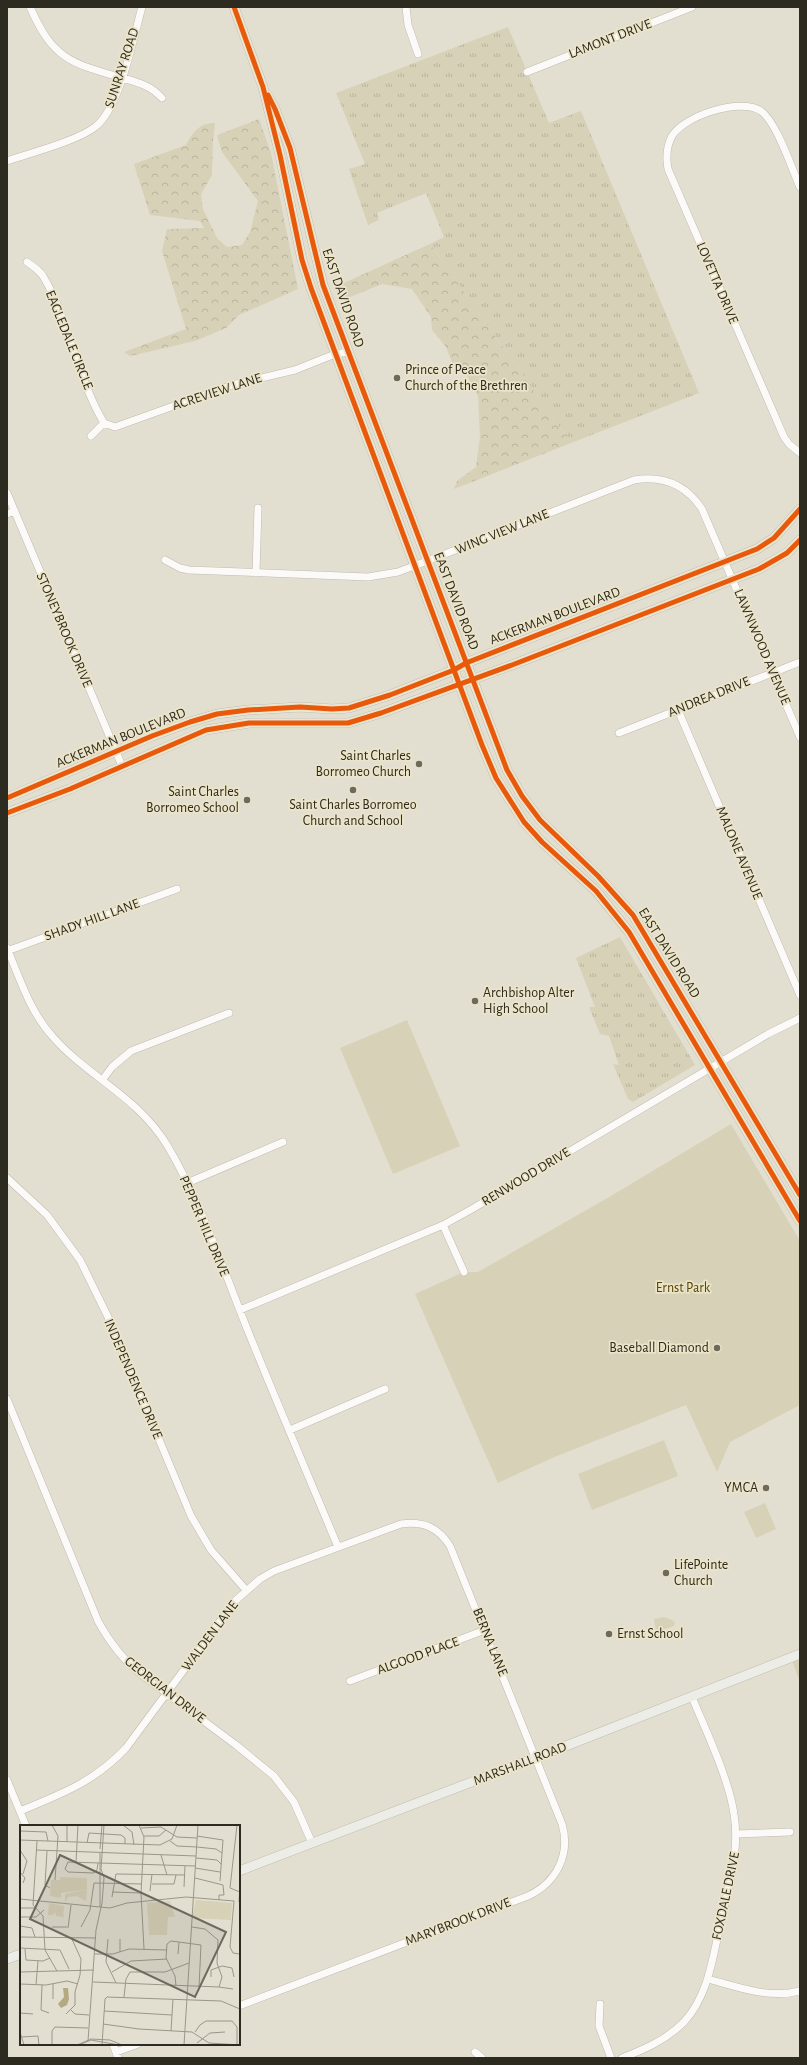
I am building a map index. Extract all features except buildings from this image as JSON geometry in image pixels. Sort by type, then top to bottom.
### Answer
[{"type":"street","points":[[30,7],[45,37],[64,56],[90,69],[145,85],[162,98]]},
{"type":"street","name":"SUNRAY ROAD","points":[[7,161],[84,134],[94,128],[108,113],[115,99],[142,7]]},
{"type":"street","name":"EAST DAVID ROAD","points":[[234,7],[263,87],[280,155],[302,260],[334,354],[482,745],[496,778],[524,822],[542,842],[596,891],[618,917],[640,949],[800,1221]]},
{"type":"street","points":[[406,7],[408,25],[418,54]]},
{"type":"street","name":"LAMONT DRIVE","points":[[527,72],[692,7]]},
{"type":"street","name":"EAST DAVID ROAD","points":[[263,87],[275,109],[290,148],[312,242],[328,297],[507,770],[522,796],[549,830],[598,876],[633,916],[800,1195]]},
{"type":"street","name":"LOVETTA DRIVE","points":[[800,187],[772,124],[760,110],[751,106],[732,105],[685,123],[672,136],[666,153],[668,169],[784,437],[789,444],[800,453]]},
{"type":"street","name":"EAGLEDALE CIRCLE","points":[[27,262],[36,268],[43,276],[65,327],[98,414],[104,423]]},
{"type":"street","points":[[328,297],[329,312],[338,336],[334,354]]},
{"type":"street","name":"ACREVIEW LANE","points":[[104,423],[115,427],[232,385],[295,370],[334,354],[349,352]]},
{"type":"street","points":[[91,436],[104,423]]},
{"type":"street","name":"WING VIEW LANE","points":[[165,560],[180,568],[189,570],[368,577],[382,576],[414,566],[615,487],[644,478],[668,481],[679,485],[695,499],[702,509],[733,580]]},
{"type":"street","name":"STONEYBROOK DRIVE","points":[[7,493],[122,766]]},
{"type":"street","points":[[256,573],[258,508]]},
{"type":"street","name":"ACKERMAN BOULEVARD","points":[[7,798],[152,736],[217,714],[248,710],[300,707],[332,709],[349,708],[390,695],[454,670],[466,663],[757,549],[774,538],[800,509]]},
{"type":"street","points":[[7,514],[15,511]]},
{"type":"street","name":"ACKERMAN BOULEVARD","points":[[7,813],[206,730],[249,723],[348,723],[381,713],[733,580],[775,561],[800,540]]},
{"type":"street","name":"LAWNWOOD AVENUE","points":[[733,580],[800,737]]},
{"type":"street","name":"ANDREA DRIVE","points":[[619,733],[800,662]]},
{"type":"street","name":"MALONE AVENUE","points":[[678,710],[800,995]]},
{"type":"street","name":"SHADY HILL LANE","points":[[7,949],[177,889]]},
{"type":"street","name":"PEPPER HILL DRIVE","points":[[7,949],[25,993],[42,1024],[60,1045],[124,1096],[154,1127],[176,1160],[187,1183],[338,1547]]},
{"type":"street","points":[[103,1079],[112,1067],[131,1051],[230,1013]]},
{"type":"street","name":"RENWOOD DRIVE","points":[[240,1310],[443,1225],[768,1034],[800,1018]]},
{"type":"street","points":[[187,1183],[283,1142]]},
{"type":"street","name":"INDEPENDENCE DRIVE","points":[[7,1178],[47,1215],[80,1260],[108,1317],[191,1516],[211,1550],[246,1590]]},
{"type":"street","points":[[443,1225],[464,1272]]},
{"type":"street","points":[[290,1430],[385,1389]]},
{"type":"street","name":"GEORGIAN DRIVE","points":[[7,1399],[98,1622],[114,1648],[128,1664],[261,1764],[274,1776],[294,1802],[312,1843]]},
{"type":"street","name":"WALDEN LANE","points":[[20,1811],[66,1792],[100,1773],[126,1748],[225,1613],[246,1590],[274,1571],[401,1524],[423,1523],[437,1530]]},
{"type":"street","name":"BERNA LANE","points":[[437,1530],[450,1546],[537,1757]]},
{"type":"street","name":"ALGOOD PLACE","points":[[350,1681],[485,1630]]},
{"type":"street","name":"MARSHALL ROAD","points":[[240,1871],[800,1654]]},
{"type":"street","name":"FOXDALE DRIVE","points":[[622,2058],[648,2048],[673,2032],[693,2010],[708,1979],[734,1861],[736,1834],[730,1797],[692,1697]]},
{"type":"street","name":"MARYBROOK DRIVE","points":[[240,2006],[528,1896],[545,1886],[561,1865],[566,1842],[562,1824],[537,1757]]},
{"type":"street","points":[[7,1780],[26,1825]]},
{"type":"street","points":[[736,1834],[790,1832]]},
{"type":"street","points":[[7,1959],[20,1954]]},
{"type":"street","points":[[708,1979],[764,1993],[778,1994],[800,1991]]},
{"type":"street","points":[[600,2004],[599,2026],[611,2058]]},
{"type":"street","points":[[113,2045],[117,2055],[136,2045]]},
{"type":"street","points":[[475,2052],[482,2058]]},
{"type":"green space","points":[[508,27],[549,123],[581,111],[699,393],[571,443],[430,244],[444,237],[426,193],[377,213],[379,220],[368,225],[349,169],[365,164],[336,93]]},
{"type":"green space","points":[[259,119],[271,153],[298,289],[239,315],[226,328],[195,341],[130,356],[124,352],[186,329],[162,251],[167,229],[204,228],[200,221],[150,215],[134,164],[186,145],[197,129],[209,123],[215,123],[212,175],[201,194],[203,209],[217,238],[227,247],[242,245],[250,232],[258,201],[222,152],[217,135]]},
{"type":"green space","points":[[430,244],[571,443],[454,489],[457,481],[476,467],[480,437],[478,396],[466,373],[452,362],[446,347],[432,330],[431,317],[412,289],[382,284],[340,301],[335,287]]},
{"type":"green space","points":[[620,937],[695,1065],[633,1102],[628,1099],[613,1064],[619,1065],[609,1036],[600,1034],[589,1007],[595,1007],[576,958]]},
{"type":"green space","points":[[407,1020],[460,1146],[393,1174],[340,1048]]},
{"type":"green space","name":"Ernst Park","points":[[731,1124],[800,1241],[800,1405],[730,1442],[717,1472],[686,1405],[552,1458],[498,1483],[415,1294],[464,1272],[478,1272],[611,1196]]},
{"type":"green space","points":[[664,1440],[678,1476],[592,1510],[578,1474]]},
{"type":"green space","points":[[765,1503],[776,1529],[756,1538],[744,1512]]},
{"type":"green space","points":[[664,1617],[672,1620],[675,1623],[674,1626],[656,1632],[654,1619]]},
{"type":"green space","points":[[800,1654],[800,1682],[791,1658]]},
{"type":"cycle path","points":[[234,7],[263,87],[280,155],[302,260],[311,288],[482,745],[496,778],[524,822],[542,842],[596,891],[629,932],[800,1221]]},
{"type":"cycle path","points":[[268,95],[290,148],[323,285],[507,770],[522,796],[540,820],[598,876],[633,915],[800,1195]]},
{"type":"cycle path","points":[[7,798],[152,736],[217,714],[248,710],[300,707],[332,709],[349,708],[390,695],[454,670],[466,663],[757,549],[774,538],[800,509]]},
{"type":"cycle path","points":[[7,813],[70,789],[206,730],[249,723],[348,723],[381,713],[512,665],[759,569],[787,553],[800,540]]},
{"type":"place","name":"Prince of Peace Church of the Brethren","points":[[397,378]]},
{"type":"place","name":"Saint Charles Borromeo Church","points":[[419,764]]},
{"type":"place","name":"Saint Charles Borromeo Church and School","points":[[353,790]]},
{"type":"place","name":"Saint Charles Borromeo School","points":[[247,800]]},
{"type":"place","name":"Archbishop Alter High School","points":[[475,1001]]},
{"type":"place","name":"Baseball Diamond","points":[[717,1348]]},
{"type":"place","name":"YMCA","points":[[766,1488]]},
{"type":"place","name":"LifePointe Church","points":[[666,1573]]},
{"type":"place","name":"Ernst School","points":[[609,1634]]}]
